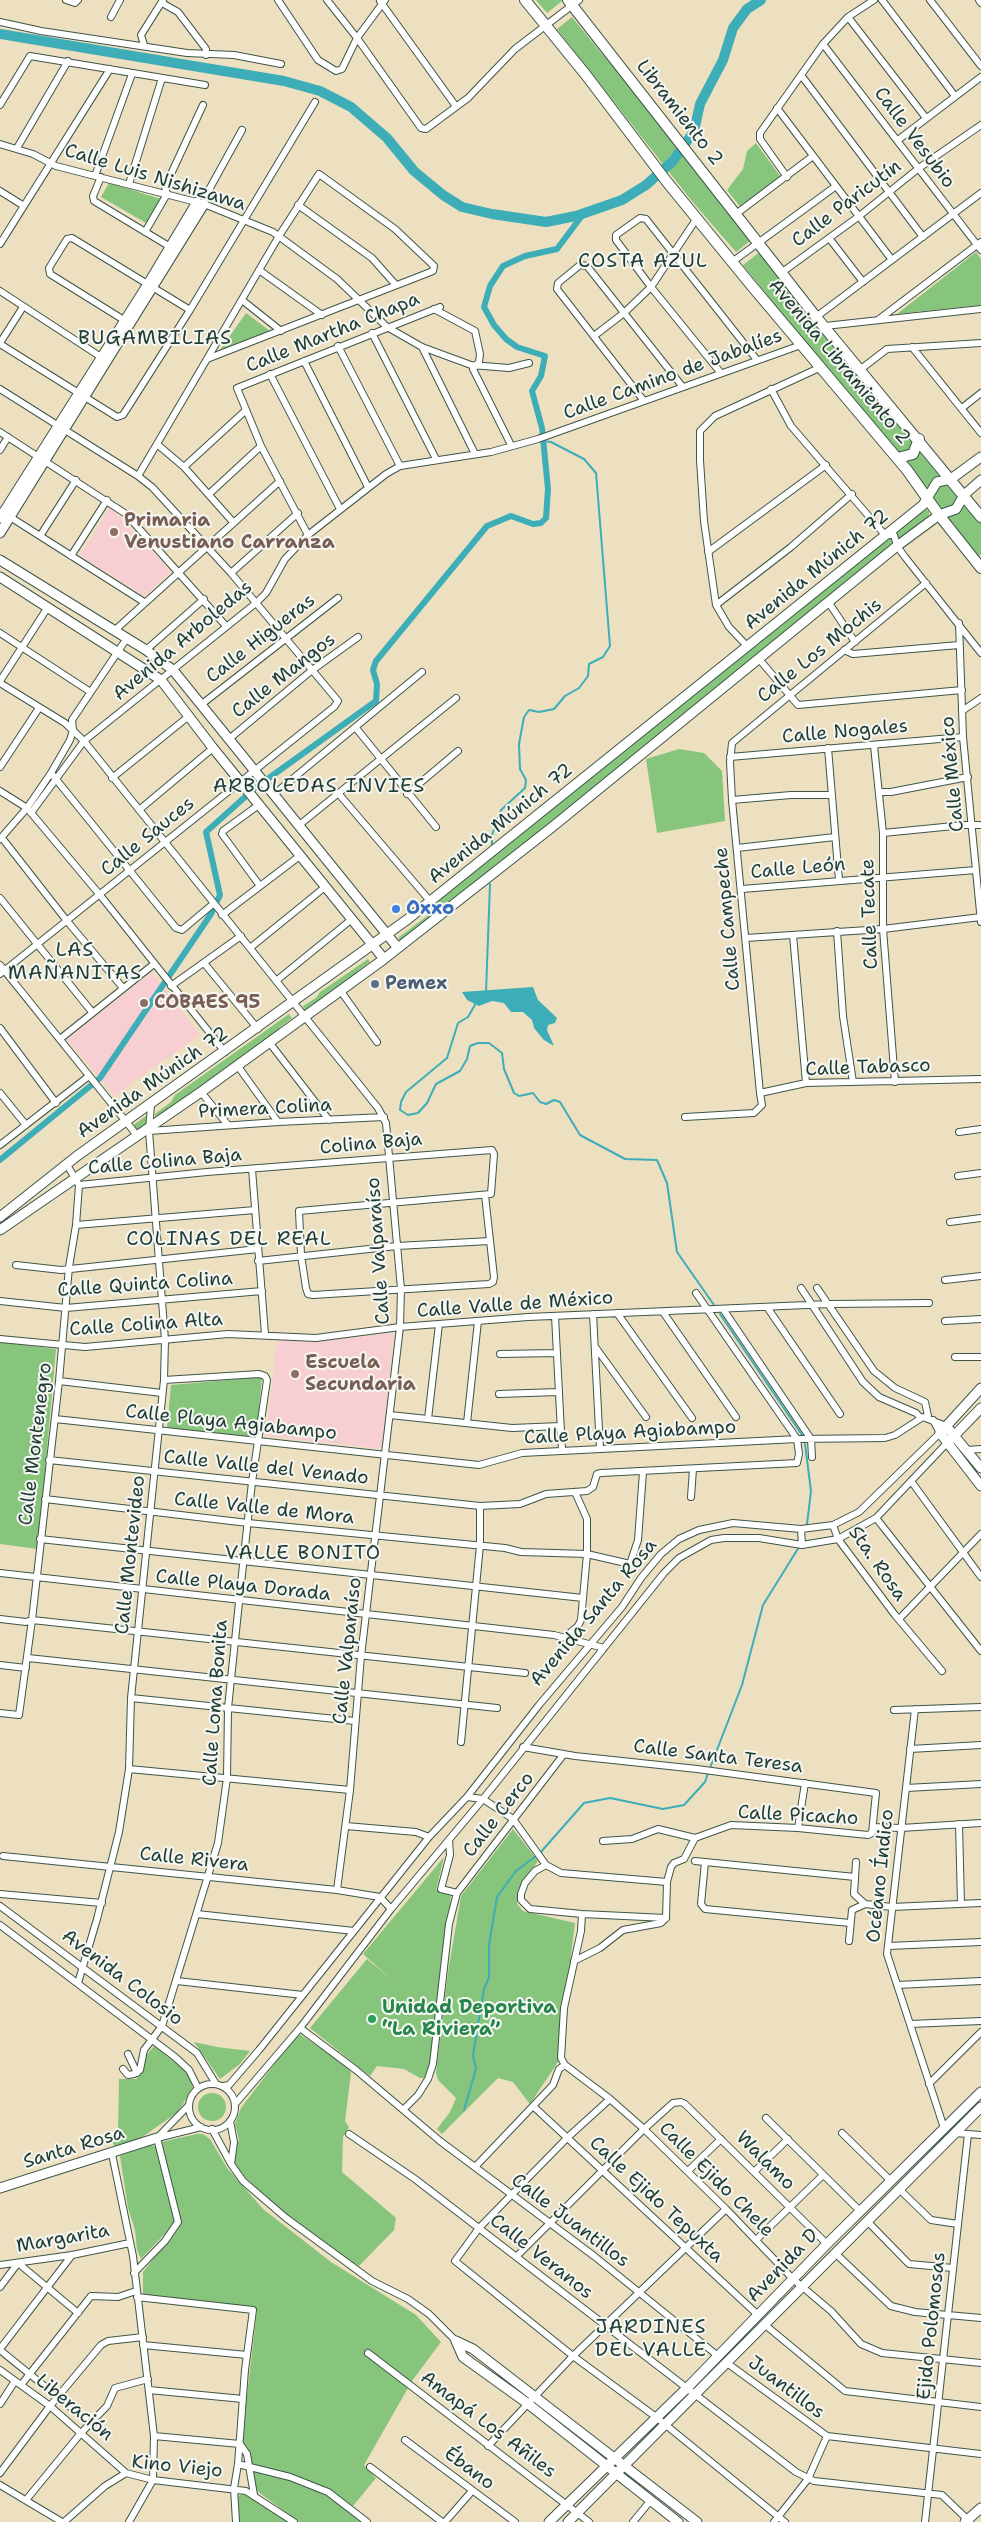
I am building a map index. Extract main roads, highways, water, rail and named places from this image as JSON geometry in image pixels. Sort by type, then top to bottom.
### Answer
[{"type":"main road","name":"Avenida Libramiento 2","points":[[525,0],[586,75],[646,156],[819,368],[898,458],[939,515],[981,565]]},
{"type":"main road","name":"Libramiento 2","points":[[574,2],[673,136],[761,245]]},
{"type":"main road","points":[[0,533],[3,514],[42,459],[202,201]]},
{"type":"main road","name":"Avenida Libramiento 2","points":[[761,245],[816,317],[919,439],[981,517]]},
{"type":"main road","points":[[898,458],[913,454],[919,439]]},
{"type":"main road","name":"Avenida Múnich 72","points":[[0,1217],[77,1156],[388,935],[514,836],[886,535],[928,500],[937,482],[951,479],[981,457]]},
{"type":"main road","name":"Avenida Múnich 72","points":[[0,1230],[76,1181],[92,1165],[136,1134],[150,1129],[384,959],[510,860],[898,546],[939,515],[956,509],[964,495],[981,480]]},
{"type":"main road","points":[[0,560],[146,650],[173,670],[398,948]]},
{"type":"main road","points":[[0,576],[161,680],[213,748],[384,959]]},
{"type":"main road","points":[[510,860],[514,836]]},
{"type":"main road","points":[[495,850],[504,854],[510,860]]},
{"type":"main road","points":[[77,1156],[92,1165]]},
{"type":"main road","name":"Avenida Santa Rosa","points":[[946,1443],[940,1434],[981,1388]]},
{"type":"main road","points":[[981,1408],[946,1443],[981,1486]]},
{"type":"main road","points":[[946,1426],[968,1450],[981,1468]]},
{"type":"main road","name":"Avenida D","points":[[548,2522],[688,2387],[827,2244],[981,2092]]},
{"type":"main road","name":"Avenida D","points":[[568,2522],[981,2108]]},
{"type":"main road","name":"Santa Rosa","points":[[0,2188],[112,2154],[157,2138]]},
{"type":"main road","points":[[678,2522],[527,2403],[463,2357],[456,2341],[473,2349],[536,2396],[697,2522]]},
{"type":"main road","points":[[968,2521],[981,2508]]},
{"type":"water","points":[[533,987],[538,1000],[557,1018],[555,1023],[548,1025],[547,1030],[554,1046],[544,1040],[534,1028],[532,1020],[523,1012],[511,1012],[504,1003],[492,1001],[479,1006],[467,1000],[462,992]]},
{"type":"waterway","points":[[0,34],[284,81],[320,91],[351,107],[387,138],[414,171],[443,195],[462,207],[492,214],[546,222],[576,216],[622,200],[646,185],[673,161],[694,131],[700,104],[723,60],[733,28],[747,9],[761,0]]},
{"type":"waterway","points":[[0,1160],[100,1078],[211,914],[220,895],[206,832],[255,788],[376,701],[377,684],[373,670],[376,661],[487,526],[511,516],[533,524],[541,523],[546,518],[548,489],[542,428],[532,391],[541,376],[545,356],[517,347],[506,339],[494,325],[484,307],[490,286],[503,266],[525,256],[557,249],[584,213]]},
{"type":"waterway","points":[[492,848],[492,835],[501,810],[525,788],[526,780],[520,769],[519,744],[524,717],[529,710],[539,712],[554,709],[565,696],[579,688],[588,676],[589,664],[603,657],[610,646],[596,473],[584,459],[551,442],[543,441]]},
{"type":"waterway","points":[[486,992],[490,884]]},
{"type":"waterway","points":[[476,1003],[468,1017],[458,1023],[447,1058],[406,1092],[401,1102],[400,1110],[408,1115],[418,1113],[427,1103],[436,1084],[460,1071],[467,1059],[470,1046],[478,1043],[489,1043],[502,1053],[504,1069],[514,1093],[519,1096],[533,1093],[540,1102],[546,1104],[554,1100],[560,1102],[580,1135],[625,1159],[657,1160],[667,1183],[677,1252],[714,1305]]},
{"type":"waterway","points":[[720,1314],[802,1435]]},
{"type":"waterway","points":[[805,1444],[811,1491],[807,1524]]},
{"type":"waterway","points":[[710,1768],[742,1685],[763,1605],[799,1547]]},
{"type":"waterway","points":[[540,1853],[584,1803],[610,1798],[663,1809],[684,1805],[705,1782],[708,1773]]},
{"type":"waterway","points":[[464,2110],[476,2069],[473,2055],[484,1989],[489,1977],[489,1945],[497,1897],[516,1871],[536,1856]]},
{"type":"place","name":"Primaria Venustiano Carranza","points":[[114,532]]},
{"type":"place","name":"Oxxo","points":[[396,909]]},
{"type":"place","name":"Pemex","points":[[375,984]]},
{"type":"place","name":"COBAES 95","points":[[144,1003]]},
{"type":"place","name":"Escuela Secundaria","points":[[295,1374]]},
{"type":"place","name":"Unidad Deportiva “La Riviera”","points":[[372,2019]]},
{"type":"district","name":"COSTA AZUL","points":[[643,262]]},
{"type":"district","name":"BUGAMBILIAS","points":[[155,339]]},
{"type":"district","name":"ARBOLEDAS INVIES","points":[[319,787]]},
{"type":"district","name":"LAS MAÑANITAS","points":[[75,962]]},
{"type":"district","name":"COLINAS DEL REAL","points":[[229,1240]]},
{"type":"district","name":"VALLE BONITO","points":[[303,1554]]},
{"type":"district","name":"JARDINES DEL VALLE","points":[[651,2340]]}]
